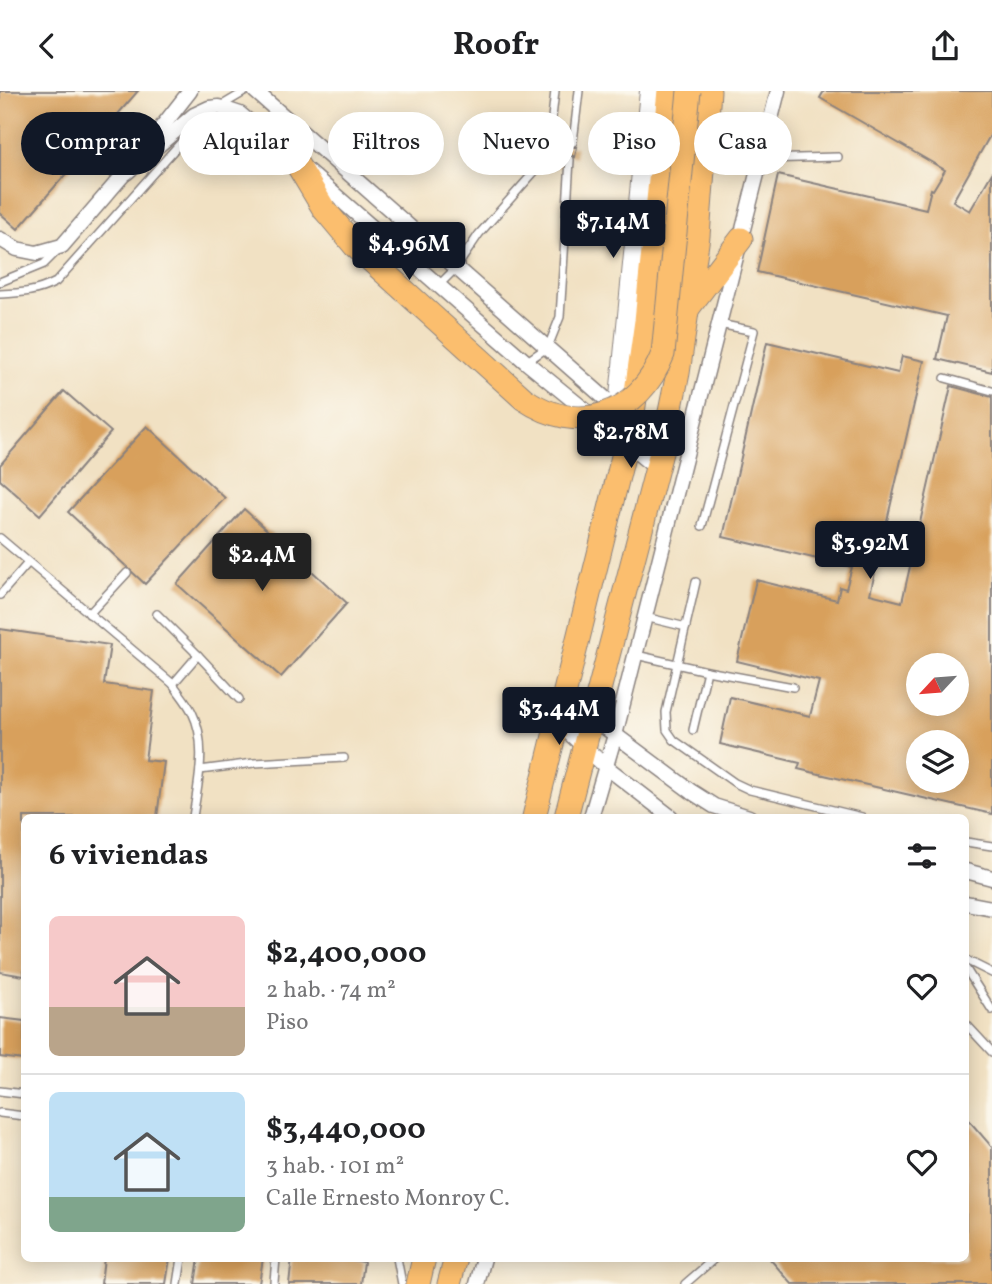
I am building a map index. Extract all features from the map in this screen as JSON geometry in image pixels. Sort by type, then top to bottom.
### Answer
[{"type":"main road","points":[[535,814],[564,696],[646,321],[669,91]]},
{"type":"main road","points":[[304,175],[324,209],[355,246],[524,399],[557,415],[582,418],[606,414],[631,401],[642,391],[656,371],[663,354],[689,91]]},
{"type":"main road","points":[[567,814],[664,441],[678,373],[702,198],[709,91]]},
{"type":"main road","points":[[687,310],[741,239]]},
{"type":"main road","points":[[418,1284],[423,1262]]},
{"type":"main road","points":[[449,1284],[455,1262]]},
{"type":"street","points":[[165,123],[190,91]]},
{"type":"street","points":[[254,91],[625,415],[664,441]]},
{"type":"street","points":[[625,415],[649,91]]},
{"type":"street","points":[[773,112],[778,91]]},
{"type":"street","points":[[165,140],[194,115],[209,108],[219,107],[234,112]]},
{"type":"street","points":[[0,239],[17,249],[37,253],[62,246],[124,175]]},
{"type":"street","points":[[312,175],[526,362],[656,468]]},
{"type":"street","points":[[592,814],[636,655],[757,175]]},
{"type":"street","points":[[564,696],[692,792],[714,806],[739,814]]},
{"type":"street","points":[[556,722],[605,767],[667,814]]},
{"type":"street","points":[[969,872],[992,878]]},
{"type":"street","points":[[969,903],[992,908]]},
{"type":"street","points":[[477,1284],[483,1262]]},
{"type":"lane","points":[[0,294],[30,292],[56,282],[183,139],[219,107],[246,91]]},
{"type":"lane","points":[[439,285],[456,268],[479,234],[536,170],[550,135],[555,91]]},
{"type":"lane","points":[[574,134],[579,91]]},
{"type":"lane","points":[[792,158],[838,157]]},
{"type":"lane","points":[[526,362],[548,347],[560,317],[569,175]]},
{"type":"lane","points":[[0,282],[44,264],[62,246]]},
{"type":"lane","points":[[702,526],[754,331],[719,324]]},
{"type":"lane","points":[[945,377],[992,391]]},
{"type":"lane","points":[[0,538],[173,684],[192,712],[199,731],[200,770],[193,814]]},
{"type":"lane","points":[[0,595],[28,563]]},
{"type":"lane","points":[[89,614],[127,573]]},
{"type":"lane","points":[[696,582],[666,712],[667,730],[674,740],[735,783],[750,790],[850,814]]},
{"type":"lane","points":[[157,614],[239,699]]},
{"type":"lane","points":[[645,617],[685,627]]},
{"type":"lane","points":[[173,684],[198,655]]},
{"type":"lane","points":[[636,655],[793,687]]},
{"type":"lane","points":[[693,730],[707,671]]},
{"type":"lane","points":[[200,770],[268,762],[344,758]]},
{"type":"lane","points":[[969,842],[992,846]]},
{"type":"lane","points":[[969,962],[992,973]]},
{"type":"lane","points":[[969,973],[992,1010]]},
{"type":"lane","points":[[969,1030],[992,1052]]},
{"type":"lane","points":[[0,1091],[21,1094]]},
{"type":"lane","points":[[0,1113],[21,1116]]},
{"type":"lane","points":[[178,1284],[181,1262]]},
{"type":"lane","points":[[274,1282],[276,1262]]},
{"type":"lane","points":[[398,1262],[402,1284]]},
{"type":"lane","points":[[685,1284],[710,1262]]},
{"type":"building","points":[[0,91],[138,91],[120,112],[21,112],[21,175],[65,175],[18,229],[0,213]]},
{"type":"building","points":[[824,91],[992,91],[992,132],[953,201],[970,211],[992,173],[992,372],[937,359],[947,316],[757,272],[778,175],[926,209],[931,189],[933,190],[945,170],[820,98]]},
{"type":"building","points":[[767,342],[898,373],[902,356],[924,361],[870,594],[902,602],[951,386],[992,397],[992,814],[798,769],[800,763],[720,744],[730,697],[810,716],[819,681],[737,661],[756,580],[837,600],[840,587],[846,589],[852,567],[723,537]]},
{"type":"building","points":[[64,391],[111,432],[40,515],[0,480],[0,465]]},
{"type":"building","points":[[147,426],[225,498],[145,584],[68,512]]},
{"type":"building","points":[[244,509],[347,603],[281,677],[177,584]]},
{"type":"building","points":[[0,629],[110,645],[104,684],[154,691],[145,760],[164,762],[157,814],[21,814],[21,976],[0,972]]},
{"type":"building","points":[[0,1018],[21,1021],[21,1060],[0,1057]]},
{"type":"building","points":[[969,1120],[992,1147],[992,1284],[792,1284],[773,1262],[969,1262]]},
{"type":"building","points":[[104,1262],[169,1262],[166,1284],[101,1284]]},
{"type":"building","points":[[198,1262],[262,1262],[259,1284],[195,1284]]},
{"type":"building","points":[[292,1262],[364,1262],[361,1284],[289,1284]]}]
